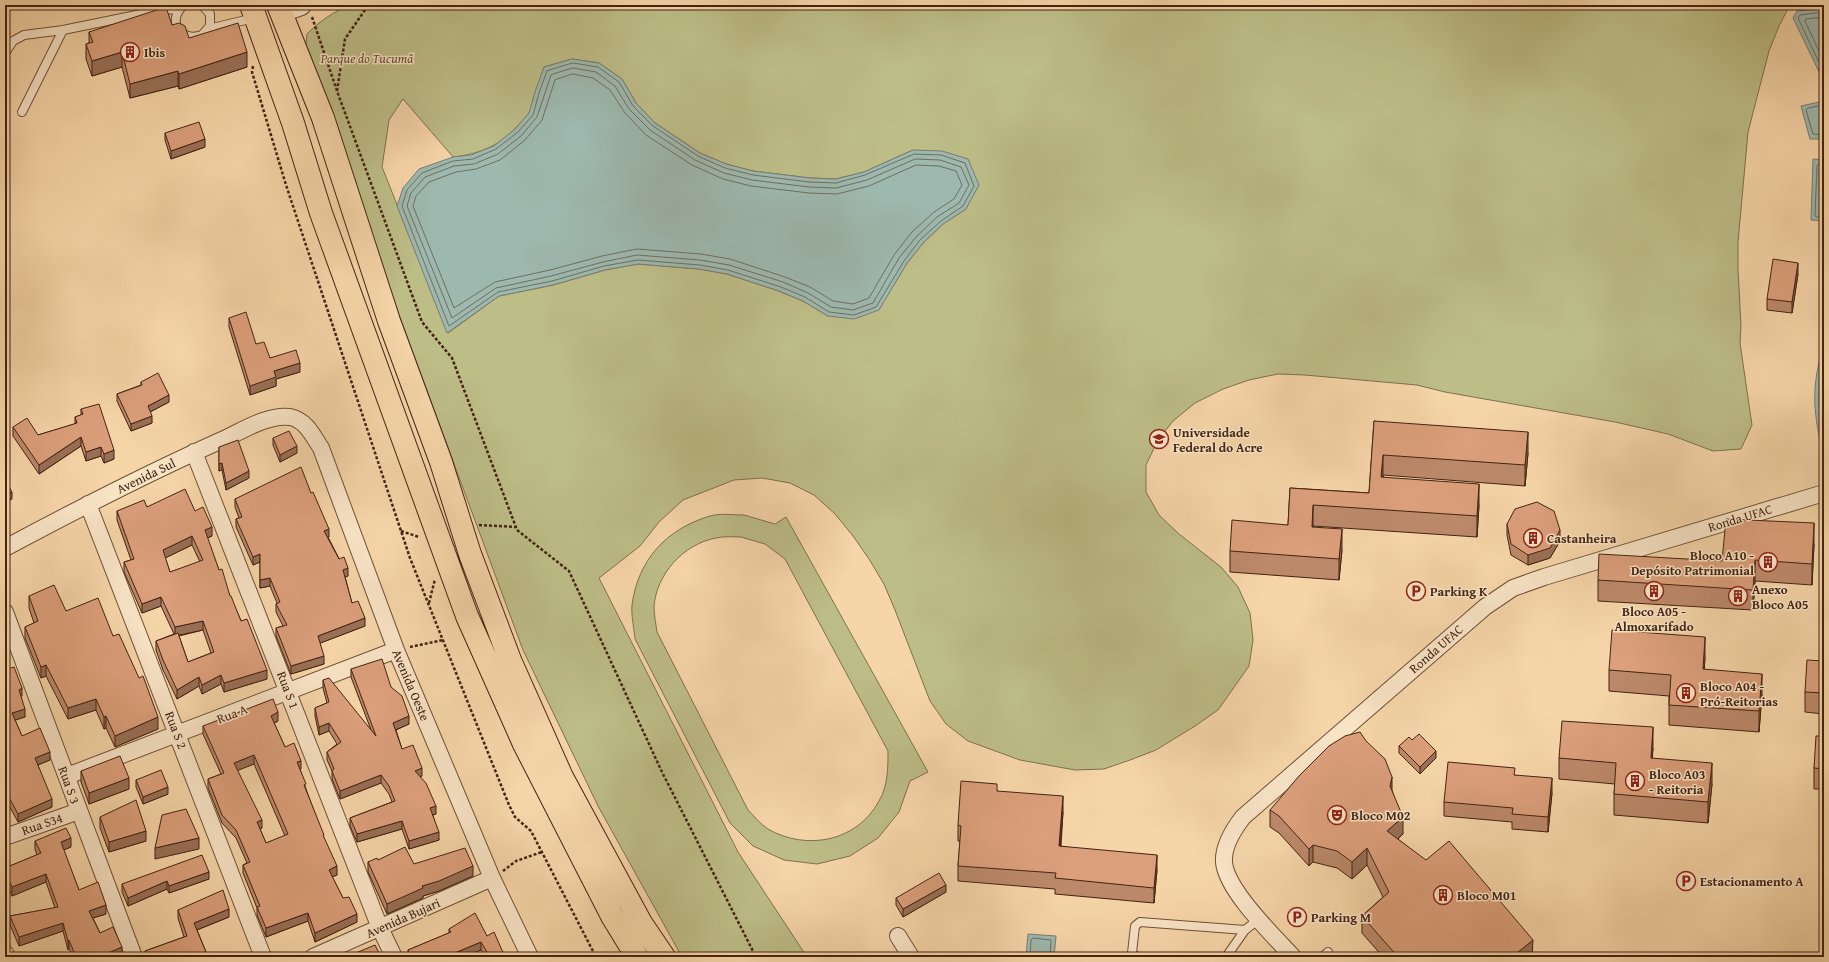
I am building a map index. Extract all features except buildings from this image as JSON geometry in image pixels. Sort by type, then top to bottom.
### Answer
[{"type":"main road","points":[[280,9],[323,118],[389,321],[440,462],[470,554],[510,660],[562,777],[641,923],[664,957]]},
{"type":"main road","points":[[253,11],[293,124],[321,213],[466,616],[524,744],[612,916],[637,957]]},
{"type":"main road","points":[[321,213],[334,215],[340,214],[351,204]]},
{"type":"street","points":[[280,9],[306,9]]},
{"type":"street","name":"Avenida Sul","points":[[5,548],[88,504],[194,452],[266,421],[282,417],[291,417]]},
{"type":"street","name":"Avenida Oeste","points":[[291,417],[300,420],[308,428],[321,448],[396,650],[492,878],[530,957]]},
{"type":"street","name":"Rua S 1","points":[[194,452],[380,928],[394,957]]},
{"type":"street","name":"Ronda UFAC","points":[[1293,957],[1238,894],[1229,880],[1224,862],[1232,832],[1242,817],[1485,607],[1513,588],[1544,577],[1824,493]]},
{"type":"street","name":"Rua S 2","points":[[88,504],[263,957]]},
{"type":"street","name":"Rua S 3","points":[[5,612],[134,957]]},
{"type":"street","name":"Rua A","points":[[66,776],[178,735],[396,650]]},
{"type":"street","name":"Rua S34","points":[[5,837],[79,811]]},
{"type":"street","name":"Avenida Bujari","points":[[313,957],[492,878]]},
{"type":"street","points":[[898,936],[911,957]]},
{"type":"street","points":[[5,953],[7,957]]},
{"type":"lane","points":[[202,5],[210,14],[211,20],[208,29]]},
{"type":"lane","points":[[182,7],[176,14],[176,26],[184,35],[196,37],[202,35],[208,29],[253,11]]},
{"type":"lane","points":[[5,53],[13,41],[24,35],[63,30],[182,7]]},
{"type":"lane","points":[[22,112],[63,30]]},
{"type":"lane","points":[[1226,957],[1245,930],[1259,919]]},
{"type":"lane","points":[[1137,957],[1132,953],[1135,926],[1140,922],[1245,930]]},
{"type":"path","points":[[337,91],[345,39],[367,7],[371,5]]},
{"type":"path","points":[[306,9],[422,322],[452,358],[517,530],[569,571],[662,772],[756,957]]},
{"type":"path","points":[[255,59],[252,72],[291,199],[410,558],[509,805],[515,817],[531,831],[596,957]]},
{"type":"path","points":[[396,650],[443,640]]},
{"type":"path","points":[[492,878],[516,861],[542,852]]},
{"type":"green space","name":"Parque do Tucumã","points":[[350,5],[1790,5],[1779,26],[1769,51],[1748,132],[1738,242],[1741,326],[1740,343],[1752,425],[1741,449],[1713,451],[1668,434],[1615,422],[1445,392],[1417,385],[1305,375],[1278,374],[1249,380],[1223,389],[1195,403],[1173,421],[1158,440],[1146,465],[1146,492],[1159,515],[1179,534],[1221,567],[1238,587],[1250,613],[1253,640],[1249,666],[1218,710],[1156,750],[1104,769],[1075,770],[1020,760],[968,741],[946,724],[930,701],[884,584],[853,536],[835,514],[814,495],[790,483],[762,478],[734,480],[683,500],[659,522],[640,546],[599,578],[738,852],[807,957],[682,957],[598,806],[523,650],[390,291],[306,45],[307,34],[327,17]],"holes":[[[572,59],[599,63],[622,79],[636,103],[655,123],[700,153],[726,164],[753,171],[810,178],[836,179],[864,172],[913,150],[966,209],[943,224],[924,242],[907,263],[893,286],[828,316],[803,301],[779,291],[727,274],[699,269],[638,264],[605,270],[553,285],[499,296],[448,333],[382,167],[389,120],[403,99],[453,157],[472,154],[498,143],[513,131],[527,116],[544,67]]]},
{"type":"green space","points":[[714,515],[744,515],[775,524],[786,517],[928,772],[910,781],[899,812],[878,838],[850,856],[817,864],[784,860],[753,846],[730,823],[635,639],[632,605],[635,589],[648,560],[657,548],[680,529],[694,522]],"holes":[[[722,537],[741,537],[765,544],[785,559],[888,751],[886,783],[879,801],[869,815],[858,826],[844,834],[830,839],[814,841],[798,840],[783,836],[765,827],[748,810],[657,632],[654,610],[656,595],[666,573],[682,554],[704,541]]]},
{"type":"water","points":[[1824,8],[1824,78],[1822,78],[1793,18],[1797,11]]},
{"type":"water","points":[[572,59],[599,63],[622,79],[636,103],[655,123],[700,153],[726,164],[753,171],[810,178],[836,179],[864,172],[913,150],[942,151],[968,159],[979,185],[966,209],[943,224],[924,242],[907,263],[879,310],[854,319],[828,316],[803,301],[779,291],[727,274],[699,269],[638,264],[605,270],[553,285],[499,296],[447,333],[397,206],[403,188],[419,169],[453,157],[471,155],[494,146],[515,129],[529,113],[544,67]]},
{"type":"water","points":[[1824,101],[1824,139],[1810,139],[1801,106]]},
{"type":"water","points":[[1813,159],[1824,160],[1822,221],[1811,220]]},
{"type":"water","points":[[1824,343],[1824,446],[1820,441],[1817,427],[1815,392],[1818,369]]},
{"type":"water","points":[[1028,934],[1056,936],[1054,957],[1026,957]]},
{"type":"place","name":"Ibis","points":[[130,52]]},
{"type":"place","name":"Universidade Federal do Acre","points":[[1159,439]]},
{"type":"place","name":"Castanheira","points":[[1533,538]]},
{"type":"place","name":"Bloco A10 - Depósito Patrimonial","points":[[1768,562]]},
{"type":"place","name":"Parking K","points":[[1416,591]]},
{"type":"place","name":"Bloco A05 - Almoxarifado","points":[[1654,591]]},
{"type":"place","name":"Anexo Bloco A05","points":[[1738,596]]},
{"type":"place","name":"Bloco A04 - Pró-Reitorias","points":[[1686,693]]},
{"type":"place","name":"Bloco A03 - Reitoria","points":[[1635,781]]},
{"type":"place","name":"Bloco M02","points":[[1337,815]]},
{"type":"place","name":"Estacionamento A","points":[[1686,881]]},
{"type":"place","name":"Bloco M01","points":[[1443,895]]},
{"type":"place","name":"Parking M","points":[[1297,917]]}]
